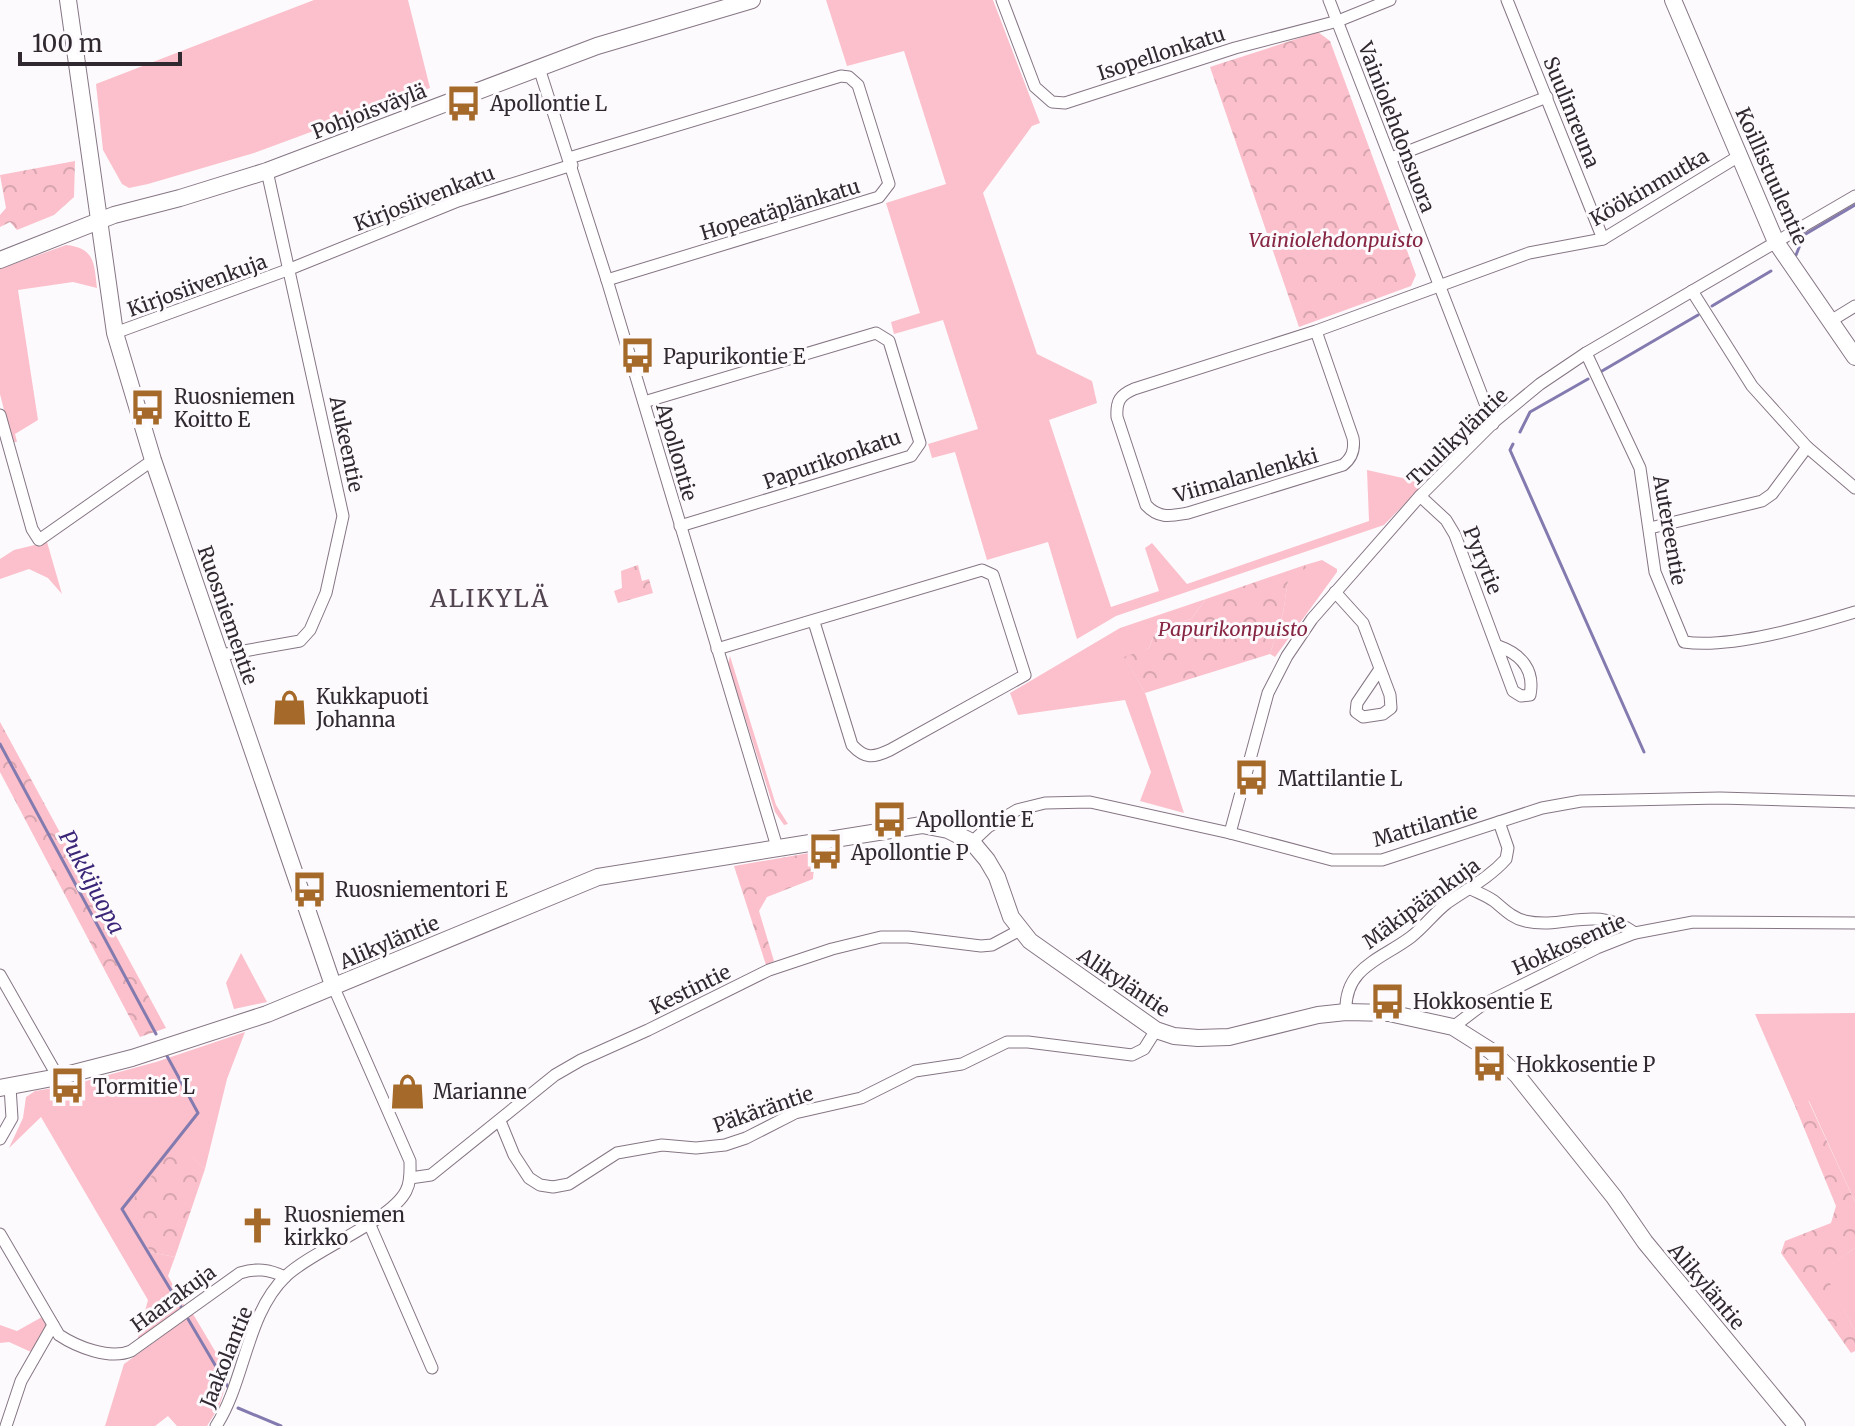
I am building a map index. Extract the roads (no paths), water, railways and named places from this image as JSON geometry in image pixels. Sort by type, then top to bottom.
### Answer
[{"type":"street","name":"Ruosniementie","points":[[68,0],[115,333],[153,460],[334,988]]},
{"type":"street","name":"Isopellonkatu","points":[[1002,0],[1035,87],[1052,102],[1065,103],[1235,48],[1338,21],[1390,0]]},
{"type":"street","name":"Vainiolehdonsuora","points":[[1329,0],[1493,424]]},
{"type":"street","name":"Suulinreuna","points":[[1507,0],[1603,239]]},
{"type":"street","name":"Koillistuulentie","points":[[1673,0],[1776,242],[1855,357]]},
{"type":"street","name":"Pohjoisväylä","points":[[0,260],[101,220],[267,171],[597,46],[742,1]]},
{"type":"street","name":"Apollontie","points":[[539,68],[607,280],[777,847]]},
{"type":"street","name":"Hopeatäplänkatu","points":[[570,162],[841,76],[849,77],[858,85],[867,113],[889,184],[879,197],[607,280]]},
{"type":"street","points":[[1391,158],[1547,97]]},
{"type":"street","name":"Köökinmutka","points":[[1439,288],[1529,253],[1603,239],[1739,156]]},
{"type":"street","name":"Kirjosiivenkatu","points":[[290,269],[458,201],[570,162]]},
{"type":"street","name":"Aukeentie","points":[[221,655],[300,641],[310,630],[326,593],[343,516],[267,171]]},
{"type":"street","name":"Tuulikyläntie","points":[[1230,833],[1268,693],[1287,656],[1312,619],[1420,496],[1493,424],[1540,384],[1586,353],[1855,196]]},
{"type":"street","name":"Kirjosiivenkuja","points":[[115,333],[290,269]]},
{"type":"street","name":"Viimalanlenkki","points":[[1316,331],[1355,445],[1349,460],[1343,465],[1188,513],[1162,517],[1152,512],[1146,505],[1117,417],[1116,406],[1121,395],[1439,288]]},
{"type":"street","points":[[1692,291],[1752,386],[1807,447],[1855,488]]},
{"type":"street","points":[[1829,322],[1855,306]]},
{"type":"street","name":"Papurikonkatu","points":[[644,402],[876,333],[889,341],[920,443],[911,456],[680,526]]},
{"type":"street","name":"Autereentie","points":[[1586,353],[1640,468],[1660,588],[1684,642],[1701,645],[1800,629],[1855,612]]},
{"type":"street","points":[[0,415],[32,529],[39,540],[153,460]]},
{"type":"street","points":[[1650,528],[1762,501],[1772,494],[1807,447]]},
{"type":"street","name":"Pyrytie","points":[[1420,496],[1446,520],[1455,535],[1498,646]]},
{"type":"street","points":[[717,649],[982,570],[993,575],[1025,675],[890,750],[870,757],[861,755],[852,745],[814,622]]},
{"type":"street","points":[[1335,592],[1363,623],[1380,669]]},
{"type":"street","name":"Mattilantie","points":[[972,842],[1002,817],[1017,810],[1045,803],[1090,802],[1230,833],[1332,860],[1382,860],[1542,808],[1581,801],[1720,798],[1855,802]]},
{"type":"street","name":"Mäkipäänkuja","points":[[1346,1012],[1354,978],[1377,956],[1410,938],[1448,902],[1471,889],[1506,859],[1508,848],[1499,822]]},
{"type":"street","name":"Alikyläntie","points":[[334,988],[598,877],[922,825],[948,830],[972,842],[997,877],[1011,917],[1030,941],[1156,1030],[1174,1036],[1229,1037],[1318,1015],[1389,1013],[1453,1027],[1491,1051],[1517,1075],[1614,1197],[1645,1242],[1797,1426]]},
{"type":"street","points":[[1471,889],[1526,922],[1616,921],[1635,933]]},
{"type":"street","name":"Hokkosentie","points":[[1453,1027],[1482,1005],[1597,948],[1635,933],[1693,922],[1855,923]]},
{"type":"street","name":"Kestintie","points":[[410,1178],[431,1175],[555,1075],[769,970],[881,937],[908,937],[981,946],[992,945],[1020,930]]},
{"type":"street","points":[[0,975],[58,1077]]},
{"type":"street","points":[[0,1139],[12,1118],[5,1087],[58,1077],[190,1041],[334,988],[410,1161],[410,1178]]},
{"type":"street","name":"Päkäräntie","points":[[500,1121],[514,1155],[529,1178],[540,1185],[553,1187],[569,1184],[617,1153],[662,1145],[696,1148],[725,1145],[795,1113],[861,1098],[915,1071],[962,1064],[1007,1042],[1132,1055],[1144,1049],[1156,1030]]},
{"type":"street","name":"Jaakolantie","points":[[216,1426],[225,1413],[249,1341],[267,1302],[285,1277],[401,1199],[410,1178]]},
{"type":"street","points":[[369,1223],[432,1368]]},
{"type":"street","name":"Haarakuja","points":[[0,1234],[59,1335],[67,1341],[113,1355],[131,1351],[240,1273],[255,1269],[285,1277]]},
{"type":"street","points":[[6,1426],[21,1381],[53,1325]]},
{"type":"waterway","points":[[1796,255],[1804,235],[1855,205]]},
{"type":"waterway","points":[[1712,306],[1771,271]]},
{"type":"waterway","points":[[1602,371],[1698,315]]},
{"type":"waterway","points":[[1520,432],[1530,412],[1588,379]]},
{"type":"waterway","points":[[1513,444],[1510,450],[1644,752]]},
{"type":"waterway","name":"Pukkijuopa","points":[[0,744],[156,1034]]},
{"type":"waterway","name":"Pukkijuopa","points":[[167,1056],[198,1113],[122,1209],[181,1307]]},
{"type":"waterway","name":"Pukkijuopa","points":[[188,1319],[228,1387]]},
{"type":"waterway","name":"Pukkijuopa","points":[[238,1408],[281,1426]]},
{"type":"place","name":"Apollontie L","points":[[464,103]]},
{"type":"place","name":"Papurikontie E","points":[[637,356]]},
{"type":"place","name":"Ruosniemen Koitto E","points":[[148,407]]},
{"type":"place","name":"Kukkapuoti Johanna","points":[[290,708]]},
{"type":"place","name":"Mattilantie L","points":[[1252,778]]},
{"type":"place","name":"Apollontie E","points":[[890,819]]},
{"type":"place","name":"Apollontie P","points":[[825,852]]},
{"type":"place","name":"Ruosniementori E","points":[[309,889]]},
{"type":"place","name":"Hokkosentie E","points":[[1387,1001]]},
{"type":"place","name":"Hokkosentie P","points":[[1490,1064]]},
{"type":"place","name":"Tormitie L","points":[[67,1086]]},
{"type":"place","name":"Marianne","points":[[407,1091]]},
{"type":"place","name":"Ruosniemen kirkko","points":[[258,1226]]},
{"type":"district","name":"ALIKYLÄ","points":[[490,598]]},
{"type":"park label","name":"Vainiolehdonpuisto","points":[[1336,239]]},
{"type":"park label","name":"Papurikonpuisto","points":[[1233,628]]}]
